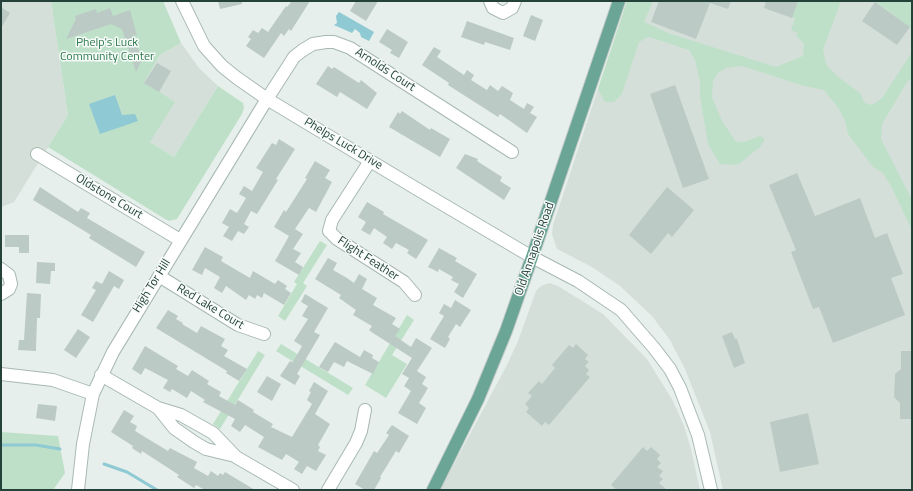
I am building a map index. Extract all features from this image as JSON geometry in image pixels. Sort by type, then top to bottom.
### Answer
[{"type":"main road","name":"Old Annapolis Road","points":[[433,490],[464,429],[492,365],[532,257],[618,1]]},
{"type":"street","name":"Phelps Luck Drive","points":[[182,1],[196,32],[212,56],[222,66],[267,98],[532,257],[578,281],[621,310],[654,348],[670,370],[680,388],[693,418],[711,490]]},
{"type":"street","points":[[490,1],[493,8],[503,13],[512,8],[515,1]]},
{"type":"street","name":"Arnolds Court","points":[[267,98],[294,57],[313,44],[334,42],[350,48],[512,152]]},
{"type":"street","name":"High Tor Hill","points":[[78,490],[83,444],[94,394],[101,375],[127,326],[267,98]]},
{"type":"street","name":"Oldstone Court","points":[[37,154],[180,240]]},
{"type":"street","name":"Flight Feather","points":[[370,161],[332,220],[329,231],[337,239],[404,282],[415,295]]},
{"type":"street","points":[[1,270],[10,275],[11,284],[9,289],[1,294]]},
{"type":"street","name":"Red Lake Court","points":[[158,276],[238,325],[264,334]]},
{"type":"street","points":[[1,374],[53,380],[94,394]]},
{"type":"street","points":[[101,375],[158,408],[181,415],[213,433],[236,457]]},
{"type":"street","points":[[158,408],[174,428],[194,442],[206,449],[236,457],[293,490]]},
{"type":"street","points":[[328,490],[356,442],[361,431],[365,410]]},
{"type":"shaded area","points":[[1,1],[51,1],[68,115],[14,202],[1,207]]},
{"type":"shaded area","points":[[627,1],[912,1],[912,490],[723,490],[710,432],[685,369],[670,340],[652,316],[620,286],[592,267],[557,249],[552,234],[553,225]]},
{"type":"shaded area","points":[[181,43],[199,68],[218,86],[174,157],[150,142],[143,83],[160,55]]},
{"type":"shaded area","points":[[549,283],[558,286],[603,314],[647,359],[673,401],[684,426],[691,449],[700,490],[440,490],[507,365],[518,341],[536,291],[541,286]]},
{"type":"green space","name":"Phelp's Luck Community Center","points":[[51,1],[163,1],[181,43],[160,55],[144,82],[175,102],[150,142],[174,157],[218,86],[243,103],[244,108],[242,114],[177,219],[169,221],[165,219],[48,147],[68,115]]},
{"type":"green space","points":[[627,1],[653,1],[644,22],[668,33],[776,67],[803,56],[804,44],[796,35],[798,33],[791,30],[795,18],[792,17],[798,1],[841,1],[823,50],[826,63],[828,67],[841,79],[860,93],[865,103],[872,105],[882,98],[912,52],[912,79],[907,82],[882,124],[881,139],[912,200],[912,230],[891,186],[883,173],[873,167],[848,134],[845,121],[839,109],[824,90],[804,86],[742,66],[726,68],[718,73],[713,81],[712,97],[722,121],[736,142],[744,142],[760,136],[765,139],[761,146],[739,164],[730,165],[720,164],[708,144],[700,96],[700,81],[695,60],[689,50],[649,37],[639,42],[622,94],[614,102],[605,102],[598,89]]},
{"type":"green space","points":[[875,1],[912,1],[912,34],[910,27]]},
{"type":"green space","points":[[320,241],[327,245],[303,283],[307,286],[285,321],[278,316],[297,284],[294,282]]},
{"type":"green space","points":[[407,315],[414,320],[392,355],[407,364],[386,398],[365,385]]},
{"type":"green space","points":[[281,344],[353,388],[348,395],[276,351]]},
{"type":"green space","points":[[258,351],[265,355],[220,429],[213,424]]},
{"type":"green space","points":[[1,432],[58,436],[65,473],[53,490],[1,490]]},
{"type":"water","points":[[339,12],[374,32],[369,41],[361,37],[360,33],[355,29],[352,33],[334,25],[337,23],[336,16]]},
{"type":"water","points":[[115,95],[122,115],[135,114],[138,121],[100,134],[89,104]]},
{"type":"building","points":[[218,1],[242,1],[242,4],[220,9]]},
{"type":"building","points":[[292,1],[310,1],[291,31],[289,29],[284,36],[281,33],[264,58],[246,46],[251,39],[248,37],[253,30],[258,33],[262,28],[268,32],[286,6],[287,7]]},
{"type":"building","points":[[356,1],[378,1],[366,21],[350,11]]},
{"type":"building","points":[[659,1],[731,1],[728,9],[710,3],[696,39],[651,22]]},
{"type":"building","points":[[766,1],[798,1],[792,18],[764,8]]},
{"type":"building","points":[[875,2],[910,27],[897,45],[862,21]]},
{"type":"building","points":[[1,7],[10,13],[1,28]]},
{"type":"building","points":[[110,8],[113,16],[130,10],[137,36],[133,34],[142,60],[136,72],[122,29],[111,24],[66,39],[76,19],[75,16],[96,9],[97,13]]},
{"type":"building","points":[[531,15],[543,20],[535,41],[523,36]]},
{"type":"building","points":[[467,21],[514,38],[510,50],[485,42],[484,45],[461,37]]},
{"type":"building","points":[[387,29],[408,42],[399,58],[390,53],[392,50],[379,42]]},
{"type":"building","points":[[434,47],[441,51],[437,57],[464,75],[467,70],[474,75],[471,80],[487,90],[490,85],[498,91],[502,86],[513,93],[510,100],[524,109],[527,103],[534,107],[530,113],[537,117],[527,133],[500,114],[498,117],[448,85],[449,83],[422,65]]},
{"type":"building","points":[[157,63],[171,71],[159,92],[144,83]]},
{"type":"building","points":[[328,66],[332,69],[334,67],[359,83],[361,80],[377,93],[367,109],[340,92],[337,97],[316,84]]},
{"type":"building","points":[[675,85],[709,179],[683,188],[650,94]]},
{"type":"building","points":[[402,111],[430,130],[431,128],[450,139],[440,157],[389,127],[398,112],[400,114]]},
{"type":"building","points":[[279,139],[295,149],[276,179],[278,180],[257,214],[251,211],[244,224],[249,227],[244,234],[238,231],[232,241],[223,236],[229,227],[222,223],[230,209],[237,213],[246,198],[239,194],[244,186],[252,191],[263,172],[256,168],[272,143],[276,145]]},
{"type":"building","points":[[465,154],[478,159],[477,161],[502,177],[500,181],[511,188],[504,200],[456,168]]},
{"type":"building","points":[[315,161],[330,170],[325,178],[332,182],[316,212],[309,208],[295,229],[303,234],[293,249],[301,253],[295,262],[303,267],[299,275],[275,261],[289,236],[274,227],[284,210],[286,212],[307,179],[305,178]]},
{"type":"building","points":[[797,173],[815,216],[860,198],[875,238],[887,233],[903,274],[891,278],[905,315],[833,343],[819,307],[813,309],[791,252],[796,250],[769,185]]},
{"type":"building","points":[[40,187],[78,212],[81,208],[90,213],[87,218],[145,252],[136,267],[89,238],[91,235],[33,200]]},
{"type":"building","points":[[667,187],[694,210],[672,237],[668,233],[651,254],[629,235]]},
{"type":"building","points":[[367,202],[384,212],[383,214],[428,240],[416,259],[407,253],[409,250],[396,243],[392,249],[383,243],[387,237],[374,228],[370,235],[361,230],[366,222],[358,217]]},
{"type":"building","points":[[5,235],[29,235],[29,253],[19,253],[19,247],[5,247]]},
{"type":"building","points":[[205,247],[223,257],[221,261],[250,278],[253,271],[275,284],[278,280],[287,286],[285,289],[291,293],[284,305],[264,293],[262,298],[257,295],[255,299],[249,295],[246,300],[226,286],[222,293],[214,288],[220,277],[205,268],[202,275],[192,270]]},
{"type":"building","points":[[439,248],[457,258],[455,261],[477,274],[463,298],[454,292],[459,284],[451,280],[453,277],[439,269],[438,272],[428,267]]},
{"type":"building","points":[[328,258],[337,263],[333,270],[354,283],[359,274],[367,279],[362,289],[377,298],[373,305],[396,318],[392,324],[400,329],[395,336],[411,347],[416,338],[432,348],[417,371],[426,377],[422,384],[428,388],[419,403],[426,408],[417,424],[398,413],[411,391],[404,386],[409,378],[402,374],[412,358],[369,330],[372,326],[353,315],[356,310],[339,298],[341,295],[315,279]]},
{"type":"building","points":[[37,262],[55,263],[55,271],[51,271],[50,284],[36,283]]},
{"type":"building","points":[[109,271],[124,280],[119,289],[114,286],[93,322],[81,315],[96,290],[92,288],[96,281],[102,284]]},
{"type":"building","points":[[27,293],[41,294],[40,318],[37,318],[36,351],[18,350],[19,340],[24,340]]},
{"type":"building","points":[[305,294],[328,308],[314,332],[320,335],[297,374],[300,376],[295,385],[280,376],[290,361],[293,362],[302,346],[294,341],[308,319],[302,316],[308,306],[301,302]]},
{"type":"building","points":[[455,300],[471,310],[460,327],[456,324],[448,337],[450,339],[445,348],[430,339],[444,316],[439,313],[444,304],[451,308]]},
{"type":"building","points":[[168,310],[178,316],[176,319],[183,323],[182,324],[197,333],[201,326],[225,339],[221,346],[228,350],[224,356],[247,369],[239,381],[226,373],[227,371],[156,328]]},
{"type":"building","points":[[78,329],[90,337],[76,358],[64,350]]},
{"type":"building","points":[[732,332],[735,339],[737,339],[745,363],[734,368],[722,336]]},
{"type":"building","points":[[335,342],[360,357],[364,350],[373,355],[372,358],[379,362],[373,374],[347,361],[344,367],[334,362],[328,372],[319,367]]},
{"type":"building","points":[[576,344],[588,355],[585,359],[589,362],[585,366],[589,370],[586,374],[590,377],[549,425],[545,422],[542,426],[526,412],[529,408],[525,404],[532,396],[528,393],[539,381],[542,384],[555,368],[552,365],[569,345],[573,348]]},
{"type":"building","points":[[145,346],[178,366],[176,369],[188,376],[192,370],[209,381],[207,384],[221,392],[219,396],[235,405],[238,400],[254,410],[253,412],[273,424],[271,427],[292,437],[312,404],[307,400],[311,392],[309,391],[314,382],[328,391],[315,414],[330,424],[318,445],[320,447],[318,451],[326,455],[316,471],[307,466],[302,474],[294,469],[299,462],[286,454],[282,460],[258,447],[264,437],[245,425],[240,432],[231,426],[235,419],[203,402],[205,400],[191,391],[187,398],[172,389],[170,392],[163,388],[168,380],[145,368],[141,375],[132,369]]},
{"type":"building","points":[[901,351],[912,351],[912,419],[900,419],[900,403],[894,397],[895,374],[901,369]]},
{"type":"building","points":[[267,376],[281,384],[272,401],[257,392]]},
{"type":"building","points":[[38,404],[57,406],[55,421],[36,418]]},
{"type":"building","points":[[124,410],[134,416],[130,422],[137,426],[135,431],[168,451],[170,448],[197,462],[194,468],[208,476],[211,471],[218,476],[220,473],[223,475],[225,472],[255,490],[205,490],[196,485],[194,488],[177,477],[179,475],[142,451],[141,454],[132,448],[133,446],[111,432]]},
{"type":"building","points":[[808,413],[819,464],[780,472],[770,422]]},
{"type":"building","points":[[392,425],[409,436],[399,453],[396,451],[374,490],[365,490],[355,484],[374,451],[377,453],[389,435],[386,433]]},
{"type":"building","points":[[643,447],[647,451],[651,447],[660,455],[657,459],[661,463],[657,467],[663,471],[659,476],[663,479],[659,483],[667,490],[617,490],[611,485]]},
{"type":"waterway","points":[[1,445],[36,445],[60,449]]},
{"type":"waterway","points":[[104,464],[127,472],[157,490]]}]
